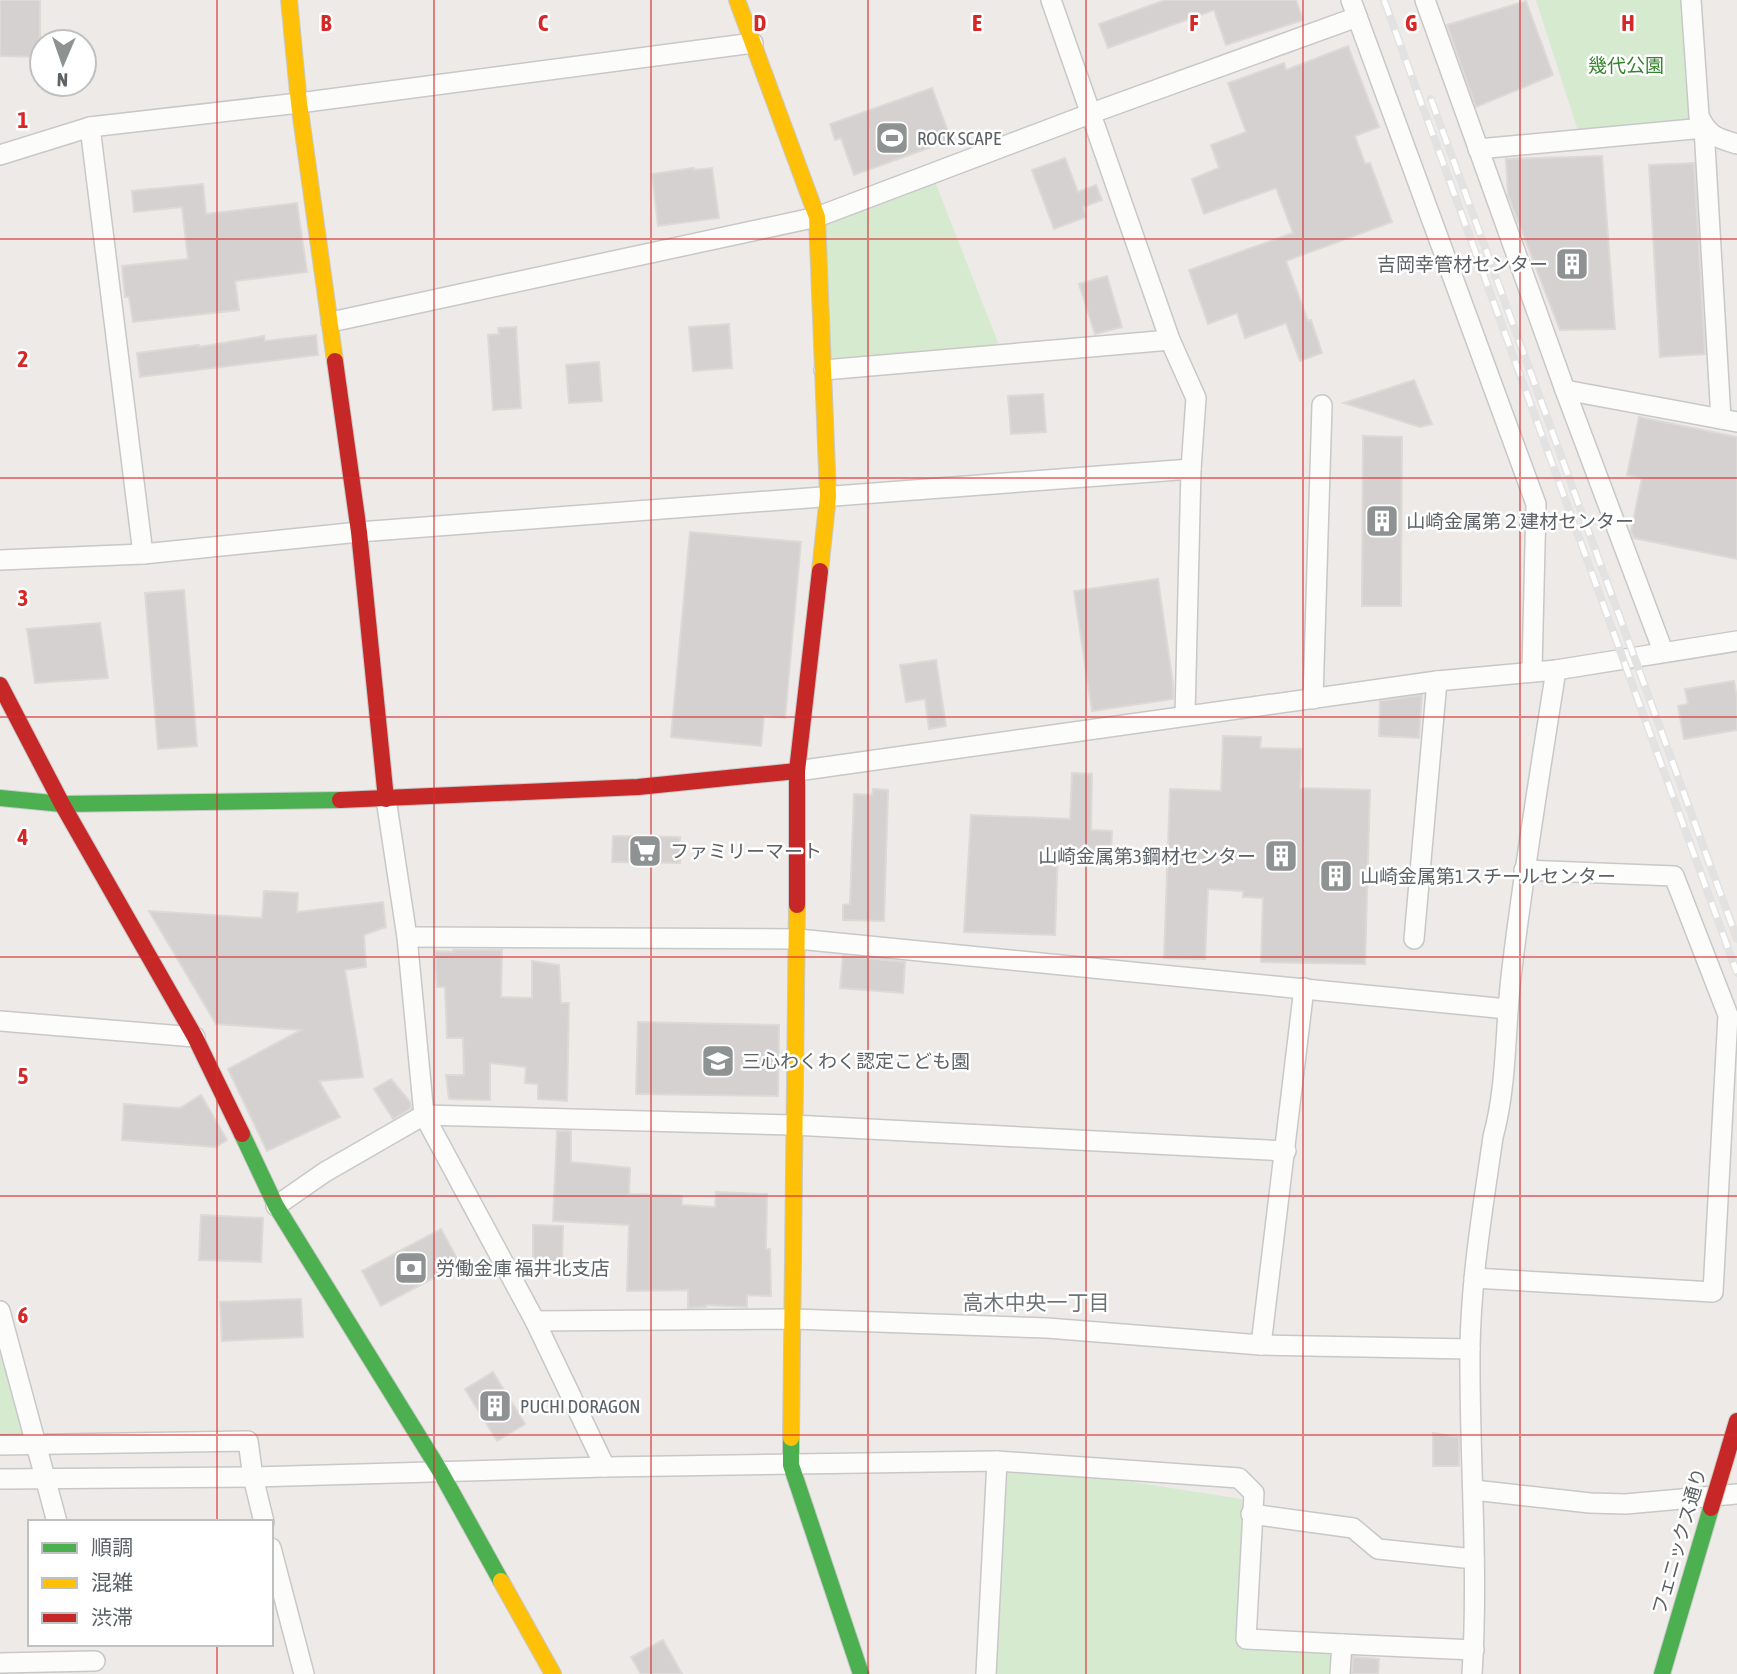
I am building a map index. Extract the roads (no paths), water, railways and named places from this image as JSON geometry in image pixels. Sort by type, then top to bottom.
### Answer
[{"type":"street","points":[[289,0],[299,103],[359,532],[386,799],[407,937],[424,1115],[535,1321],[605,1467]]},
{"type":"street","points":[[737,0],[817,217],[828,496],[797,771],[798,939],[793,1125],[791,1465],[861,1674]]},
{"type":"street","points":[[1051,0],[1170,340],[1196,398],[1191,469],[1185,715]]},
{"type":"street","points":[[1425,0],[1565,390],[1663,651]]},
{"type":"street","points":[[1565,390],[1729,421],[1704,128],[1699,116],[1691,0]]},
{"type":"street","points":[[331,322],[817,217],[1092,113],[1354,8],[1536,504],[1532,670]]},
{"type":"street","points":[[0,155],[90,127],[299,103],[753,43]]},
{"type":"street","points":[[90,127],[143,554]]},
{"type":"street","points":[[1478,149],[1704,128],[1714,136],[1737,144]]},
{"type":"street","points":[[824,370],[1170,340]]},
{"type":"street","points":[[1313,698],[1322,405]]},
{"type":"street","points":[[0,560],[143,554],[359,532],[1191,469]]},
{"type":"street","points":[[0,798],[62,804],[386,799],[638,787],[797,771],[1437,681],[1532,670],[1556,670],[1737,641]]},
{"type":"street","points":[[1472,1674],[1474,1490],[1470,1349],[1474,1278],[1493,1137],[1499,1115],[1507,1009],[1524,870],[1556,670]]},
{"type":"street","points":[[1414,939],[1437,681]]},
{"type":"street","points":[[0,685],[62,804],[195,1037],[276,1206],[440,1471],[554,1674]]},
{"type":"street","points":[[1474,1278],[1713,1292],[1728,1015],[1674,877],[1524,870]]},
{"type":"street","points":[[407,937],[798,939],[1507,1009]]},
{"type":"street","points":[[1261,1345],[1304,988]]},
{"type":"street","points":[[0,1021],[195,1037]]},
{"type":"street","points":[[276,1206],[325,1172],[424,1115],[793,1125],[1286,1151]]},
{"type":"street","points":[[0,1311],[3,1332],[56,1520]]},
{"type":"street","points":[[535,1321],[793,1319],[1047,1328],[1261,1345],[1470,1349]]},
{"type":"street","name":"フェニックス通り","points":[[1662,1674],[1737,1421]]},
{"type":"street","points":[[0,1445],[248,1441],[264,1520]]},
{"type":"street","points":[[986,1674],[997,1461]]},
{"type":"street","points":[[0,1479],[997,1461],[1238,1478],[1254,1493],[1246,1639],[1474,1650]]},
{"type":"street","points":[[1474,1490],[1590,1503],[1626,1504],[1737,1494]]},
{"type":"street","points":[[1251,1514],[1353,1528],[1378,1549],[1474,1559]]},
{"type":"street","points":[[273,1556],[304,1674]]},
{"type":"street","points":[[1340,1674],[1342,1644]]},
{"type":"street","points":[[0,1663],[94,1660]]},
{"type":"railway","points":[[1384,0],[1737,973]]},
{"type":"railway","points":[[1431,99],[1737,939]]},
{"type":"place","name":"ROCK SCAPE","points":[[892,138]]},
{"type":"place","name":"吉岡幸管材センター","points":[[1572,264]]},
{"type":"place","name":"山崎金属第２建材センター","points":[[1382,521]]},
{"type":"place","name":"ファミリーマート","points":[[645,851]]},
{"type":"place","name":"山崎金属第3鋼材センター","points":[[1281,856]]},
{"type":"place","name":"山崎金属第1スチールセンター","points":[[1336,876]]},
{"type":"place","name":"三心わくわく認定こども園","points":[[718,1061]]},
{"type":"place","name":"労働金庫 福井北支店","points":[[411,1268]]},
{"type":"place","name":"PUCHI DORAGON","points":[[495,1406]]},
{"type":"district","name":"高木中央一丁目","points":[[1036,1302]]},
{"type":"park label","name":"幾代公園","points":[[1626,65]]}]
